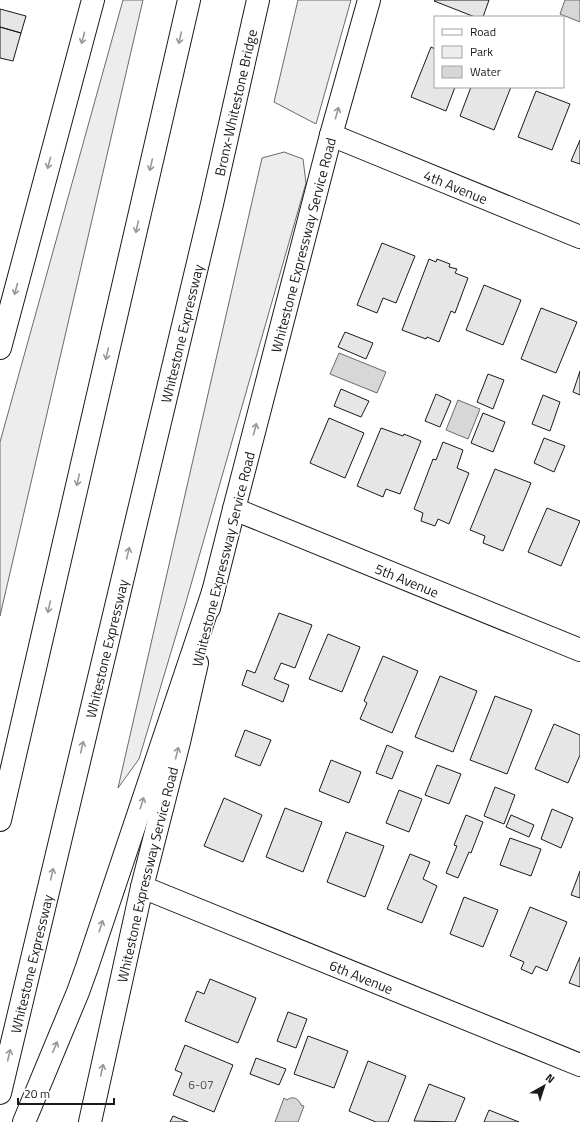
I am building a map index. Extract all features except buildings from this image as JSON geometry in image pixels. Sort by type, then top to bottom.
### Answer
[{"type":"main road","points":[[0,348],[93,0]]},
{"type":"main road","points":[[0,820],[189,0]]},
{"type":"main road","name":"Bronx-Whitestone Bridge","points":[[212,204],[258,0]]},
{"type":"main road","name":"Whitestone Expressway Service Road","points":[[90,1122],[142,887],[179,742],[214,589],[331,135],[369,0]]},
{"type":"main road","name":"4th Avenue","points":[[331,135],[580,237]]},
{"type":"main road","name":"Whitestone Expressway","points":[[0,1093],[212,204]]},
{"type":"main road","name":"5th Avenue","points":[[234,509],[580,650]]},
{"type":"main road","points":[[24,1122],[87,967],[214,589]]},
{"type":"main road","name":"6th Avenue","points":[[142,887],[580,1065]]},
{"type":"green space","points":[[123,0],[143,0],[0,616],[0,442]]},
{"type":"green space","points":[[298,0],[351,0],[316,124],[274,102]]},
{"type":"green space","points":[[284,152],[303,159],[306,183],[186,602],[139,759],[118,788],[262,158]]},
{"type":"water","points":[[565,0],[580,0],[580,22],[560,14]]},
{"type":"water","points":[[339,353],[386,372],[377,393],[330,374]]},
{"type":"water","points":[[458,400],[480,409],[468,439],[446,430]]},
{"type":"water","points":[[284,1098],[287,1100],[296,1098],[301,1105],[304,1106],[298,1122],[275,1122]]}]
